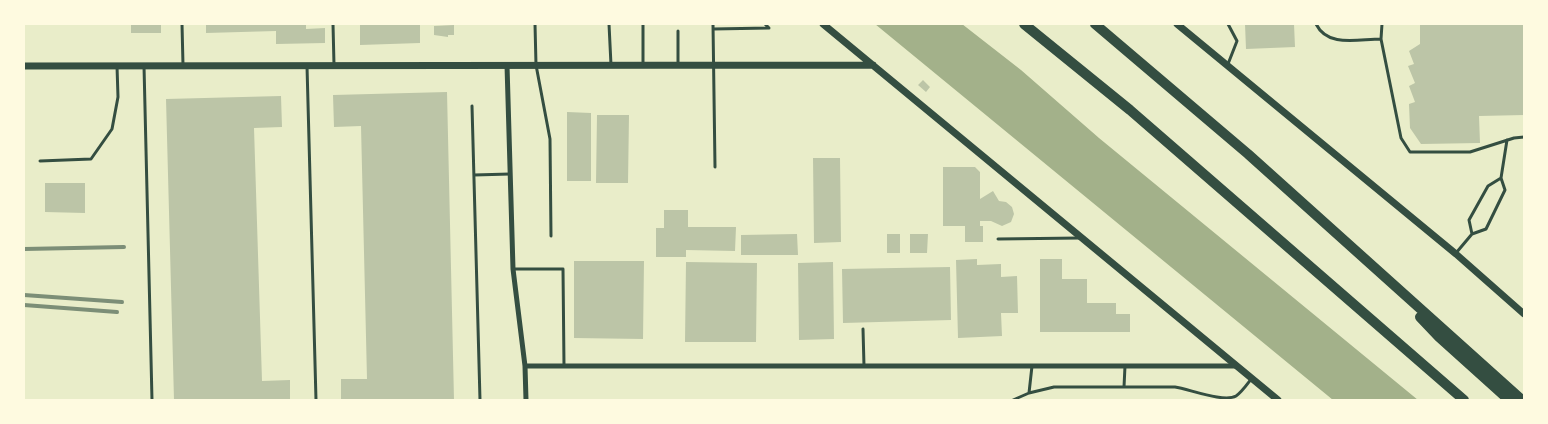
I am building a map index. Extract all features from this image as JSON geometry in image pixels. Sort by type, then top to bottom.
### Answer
[{"type":"highway","points":[[1024,24],[1145,123],[1464,400]]},
{"type":"highway","points":[[1095,24],[1248,154],[1522,400]]},
{"type":"highway","points":[[1382,276],[1439,338],[1509,400]]},
{"type":"street","points":[[823,24],[1240,366],[1278,400]]},
{"type":"street","points":[[1181,25],[1456,254],[1524,314]]},
{"type":"street","points":[[507,65],[513,269],[525,366],[526,400]]},
{"type":"street","points":[[24,66],[873,65]]},
{"type":"street","points":[[525,366],[1240,366]]},
{"type":"lane","points":[[182,24],[183,66]]},
{"type":"lane","points":[[333,24],[334,65]]},
{"type":"lane","points":[[535,24],[536,65],[550,139],[552,236]]},
{"type":"lane","points":[[610,24],[611,65]]},
{"type":"lane","points":[[642,24],[642,65]]},
{"type":"lane","points":[[713,24],[712,65],[715,167]]},
{"type":"lane","points":[[713,29],[769,28],[765,24]]},
{"type":"lane","points":[[1228,24],[1238,42],[1228,64]]},
{"type":"lane","points":[[1316,24],[1320,32],[1330,40],[1381,39]]},
{"type":"lane","points":[[1382,24],[1381,39],[1401,138],[1410,152],[1470,152],[1507,140],[1524,137]]},
{"type":"lane","points":[[678,31],[678,65]]},
{"type":"lane","points":[[307,65],[316,400]]},
{"type":"lane","points":[[40,161],[91,159],[112,129],[118,97],[117,66]]},
{"type":"lane","points":[[144,66],[152,400]]},
{"type":"lane","points":[[472,106],[480,400]]},
{"type":"lane","points":[[1456,254],[1472,234],[1486,229],[1505,190],[1501,178],[1507,140]]},
{"type":"lane","points":[[474,174],[510,174]]},
{"type":"lane","points":[[1472,234],[1469,220],[1488,186],[1501,178]]},
{"type":"lane","points":[[998,239],[1084,238]]},
{"type":"lane","points":[[513,269],[563,269],[564,366]]},
{"type":"lane","points":[[863,329],[864,366]]},
{"type":"lane","points":[[1029,393],[1032,366]]},
{"type":"lane","points":[[1124,387],[1125,366]]},
{"type":"lane","points":[[1013,400],[1029,393],[1054,387],[1175,387],[1192,389],[1205,395],[1230,397],[1236,396],[1253,378]]},
{"type":"shaded area","points":[[875,24],[962,24],[1021,70],[1099,138],[1418,400],[1333,400]]},
{"type":"building","points":[[131,24],[161,24],[161,33],[131,33]]},
{"type":"building","points":[[206,24],[306,24],[306,29],[325,28],[325,43],[276,44],[276,31],[206,33]]},
{"type":"building","points":[[360,24],[420,24],[420,43],[360,45]]},
{"type":"building","points":[[1245,24],[1294,24],[1295,47],[1246,49]]},
{"type":"building","points":[[1420,24],[1524,24],[1524,115],[1479,116],[1480,143],[1421,144],[1410,128],[1409,104],[1415,102],[1409,86],[1415,83],[1408,66],[1414,64],[1409,51],[1420,44]]},
{"type":"building","points":[[454,25],[454,35],[448,35],[448,37],[434,35],[434,26]]},
{"type":"building","points":[[923,80],[930,87],[926,92],[918,85]]},
{"type":"building","points":[[447,92],[454,400],[341,400],[341,379],[367,379],[361,126],[334,127],[333,95]]},
{"type":"building","points":[[281,96],[282,127],[254,128],[262,381],[290,380],[290,400],[174,400],[166,99]]},
{"type":"building","points":[[567,112],[591,113],[591,181],[567,181]]},
{"type":"building","points":[[597,115],[629,115],[628,183],[596,183]]},
{"type":"building","points":[[813,158],[840,158],[841,242],[814,243]]},
{"type":"building","points":[[943,167],[975,167],[980,172],[980,199],[993,191],[999,201],[1006,202],[1012,207],[1014,214],[1011,222],[1002,226],[991,221],[980,221],[980,226],[983,226],[983,242],[965,242],[965,226],[943,226]]},
{"type":"building","points":[[45,183],[85,183],[85,213],[45,212]]},
{"type":"building","points":[[664,210],[688,210],[688,227],[736,227],[735,251],[686,250],[686,257],[656,257],[656,228],[664,228]]},
{"type":"building","points":[[797,234],[798,255],[741,255],[741,235]]},
{"type":"building","points":[[887,234],[900,234],[900,253],[887,253]]},
{"type":"building","points":[[910,234],[928,234],[927,253],[910,253]]},
{"type":"building","points":[[977,259],[977,265],[1001,264],[1001,277],[1017,276],[1018,313],[1001,313],[1002,336],[958,338],[956,260]]},
{"type":"building","points":[[1040,259],[1062,259],[1062,279],[1087,279],[1087,303],[1116,303],[1116,314],[1130,314],[1130,332],[1040,332]]},
{"type":"building","points":[[574,261],[644,261],[643,339],[574,338]]},
{"type":"building","points":[[686,262],[757,263],[756,342],[685,342]]},
{"type":"building","points":[[833,262],[834,339],[799,340],[798,263]]},
{"type":"building","points":[[950,267],[951,320],[843,323],[842,269]]},
{"type":"railway","points":[[24,249],[124,247]]},
{"type":"railway","points":[[24,295],[122,302]]},
{"type":"railway","points":[[24,305],[117,312]]}]
